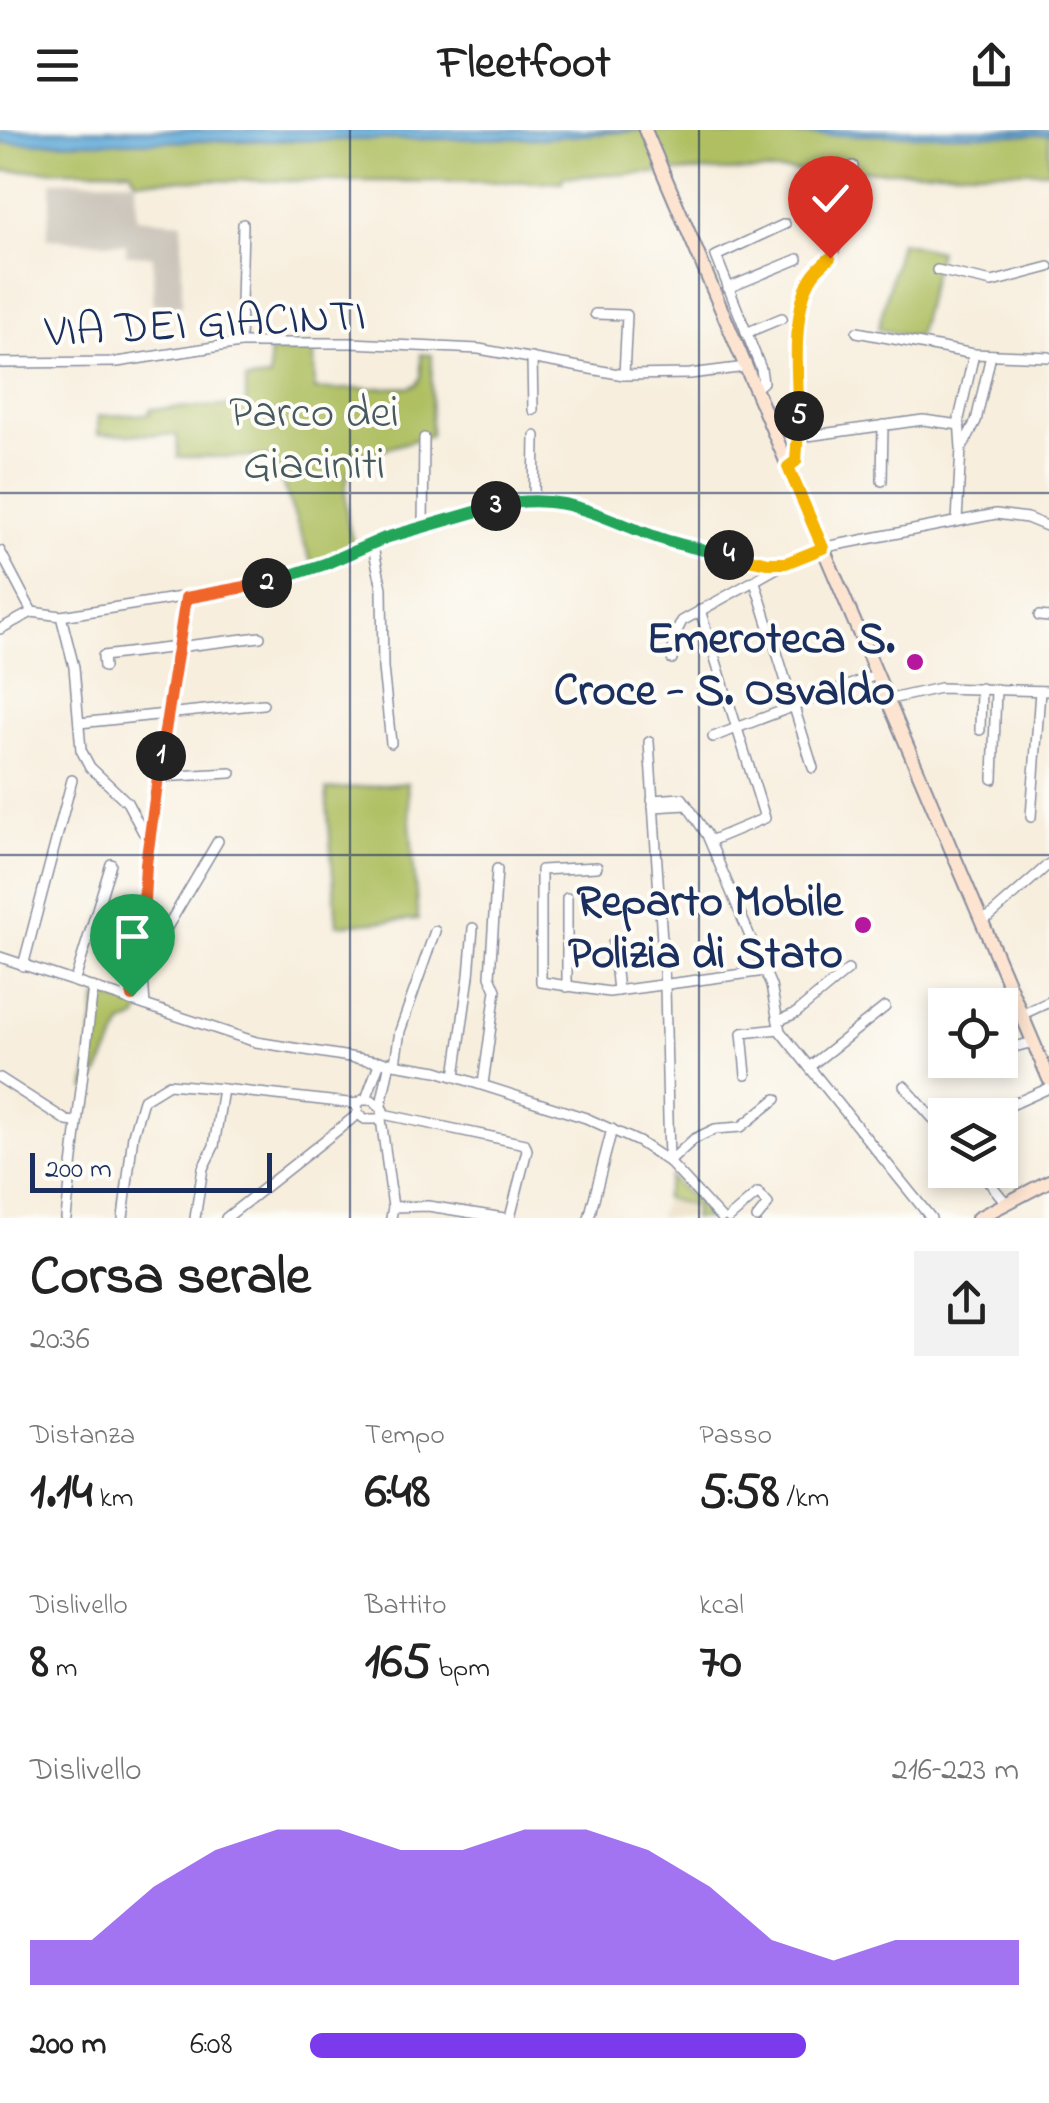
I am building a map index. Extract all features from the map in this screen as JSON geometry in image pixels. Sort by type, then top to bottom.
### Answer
[{"type":"main road","points":[[646,133],[1049,1079]]},
{"type":"main road","points":[[978,1218],[1049,1181]]},
{"type":"street","points":[[788,467],[796,461],[800,437],[797,382],[804,294],[813,274],[836,246],[854,166]]},
{"type":"street","points":[[240,343],[244,224]]},
{"type":"street","points":[[756,388],[763,382],[761,369],[716,256],[785,224]]},
{"type":"street","points":[[728,288],[798,259]]},
{"type":"street","points":[[937,270],[992,282],[1049,267]]},
{"type":"street","points":[[595,314],[627,315],[624,375]]},
{"type":"street","points":[[746,332],[782,318]]},
{"type":"street","points":[[857,332],[974,354],[1049,357]]},
{"type":"street","name":"VIA DEI GIACINTI","points":[[0,363],[117,362],[240,343],[441,346],[624,375],[690,374],[746,366]]},
{"type":"street","points":[[957,521],[960,424],[974,354]]},
{"type":"street","points":[[961,448],[976,421],[991,355]]},
{"type":"street","points":[[532,358],[533,410]]},
{"type":"street","points":[[800,437],[923,420],[960,424]]},
{"type":"street","points":[[882,481],[883,425]]},
{"type":"street","points":[[534,436],[534,500]]},
{"type":"street","points":[[423,526],[424,438]]},
{"type":"street","points":[[0,629],[32,612],[62,616],[186,598],[294,576],[423,526],[468,512],[534,500],[586,508],[687,546],[768,563],[786,563]]},
{"type":"street","points":[[672,659],[682,621],[786,563],[823,548],[1012,514],[1049,527]]},
{"type":"street","points":[[372,543],[382,588],[383,668],[391,743]]},
{"type":"street","points":[[0,551],[32,612]]},
{"type":"street","points":[[755,582],[813,768]]},
{"type":"street","points":[[130,1000],[141,955],[149,838],[186,598]]},
{"type":"street","points":[[700,610],[765,818],[710,842]]},
{"type":"street","points":[[62,616],[72,650],[81,750],[90,767],[128,802],[142,832],[149,838]]},
{"type":"street","points":[[104,667],[103,656],[260,637]]},
{"type":"street","points":[[712,737],[876,675]]},
{"type":"street","points":[[886,700],[940,688],[1044,691],[1030,816]]},
{"type":"street","points":[[980,730],[981,688]]},
{"type":"street","points":[[992,779],[996,689]]},
{"type":"street","points":[[79,722],[263,704]]},
{"type":"street","points":[[649,742],[665,986],[668,1162]]},
{"type":"street","points":[[158,776],[231,773]]},
{"type":"street","points":[[23,966],[72,780]]},
{"type":"street","points":[[652,804],[688,805],[710,842],[775,995],[779,1025],[931,1218]]},
{"type":"street","points":[[143,938],[159,941],[218,841]]},
{"type":"street","points":[[530,863],[542,870],[597,867]]},
{"type":"street","points":[[75,980],[111,864]]},
{"type":"street","points":[[980,920],[990,916],[1049,864]]},
{"type":"street","points":[[483,1084],[496,990],[490,976],[498,870]]},
{"type":"street","points":[[542,870],[541,982],[618,990],[765,971]]},
{"type":"street","points":[[568,898],[568,986]]},
{"type":"street","points":[[455,1076],[473,928]]},
{"type":"street","points":[[226,1218],[360,1106],[388,1062],[435,930]]},
{"type":"street","points":[[614,943],[618,990]]},
{"type":"street","points":[[141,955],[145,1005]]},
{"type":"street","points":[[0,969],[5,960],[256,1042],[388,1062],[483,1084],[612,1129],[668,1162],[725,1218],[758,1193],[768,1204],[757,1218]]},
{"type":"street","points":[[746,1075],[742,1033],[779,1025],[848,970]]},
{"type":"street","points":[[66,1218],[74,1122],[93,987]]},
{"type":"street","points":[[1021,1014],[1049,1002]]},
{"type":"street","points":[[810,1067],[885,1007]]},
{"type":"street","points":[[1018,1047],[1033,1042]]},
{"type":"street","points":[[388,1062],[382,1113],[391,1218]]},
{"type":"street","points":[[0,1078],[74,1122]]},
{"type":"street","points":[[123,1218],[132,1135],[142,1100],[169,1084],[360,1106],[525,1144],[527,1150],[507,1218],[428,1206],[392,1206]]},
{"type":"street","points":[[904,1086],[928,1113]]},
{"type":"street","points":[[1018,1102],[1049,1088]]},
{"type":"street","points":[[195,1218],[203,1168],[214,1146],[223,1090]]},
{"type":"street","points":[[668,1162],[694,1139],[716,1128],[741,1127],[776,1099]]},
{"type":"street","points":[[360,1106],[370,1121],[382,1113]]},
{"type":"street","points":[[589,1218],[612,1129]]},
{"type":"street","points":[[994,1188],[1007,1204]]},
{"type":"shaded area","points":[[136,180],[137,218],[182,222],[182,306],[153,305],[153,256],[126,255],[126,244],[47,239],[52,181]]},
{"type":"shaded area","points":[[670,1177],[692,1196],[713,1218],[658,1218]]},
{"type":"green space","points":[[0,130],[1049,130],[1049,171],[698,171],[563,177],[562,182],[136,180],[130,170],[0,171]]},
{"type":"green space","points":[[900,242],[939,251],[917,338],[878,329]]},
{"type":"green space","name":"Parco dei Giaciniti","points":[[314,350],[315,390],[410,387],[421,377],[421,354],[432,355],[431,435],[358,457],[346,487],[355,546],[312,564],[278,471],[267,457],[178,457],[177,435],[98,434],[98,416],[150,414],[150,409],[246,405],[246,380],[270,378],[269,352]]},
{"type":"green space","points":[[407,783],[418,919],[337,925],[326,790]]},
{"type":"green space","points":[[104,996],[141,1007],[137,1018],[122,1025],[90,1090],[86,1089],[97,998]]},
{"type":"green space","points":[[670,1177],[713,1218],[693,1218],[696,1207],[664,1198]]},
{"type":"water","points":[[0,130],[642,130],[544,138],[0,143]]},
{"type":"water","points":[[659,130],[1049,130],[1049,135],[729,135]]},
{"type":"place","name":"Emeroteca S. Croce - S. Osvaldo","points":[[915,662]]},
{"type":"place","name":"Reparto Mobile Polizia di Stato","points":[[863,925]]},
{"type":"route","points":[[132,996],[143,938],[151,822],[186,598],[294,576],[414,529],[468,512],[534,500],[586,508],[669,542],[768,563],[786,563],[823,548],[788,467],[796,461],[800,437],[797,382],[804,294],[813,274],[830,258]]}]
